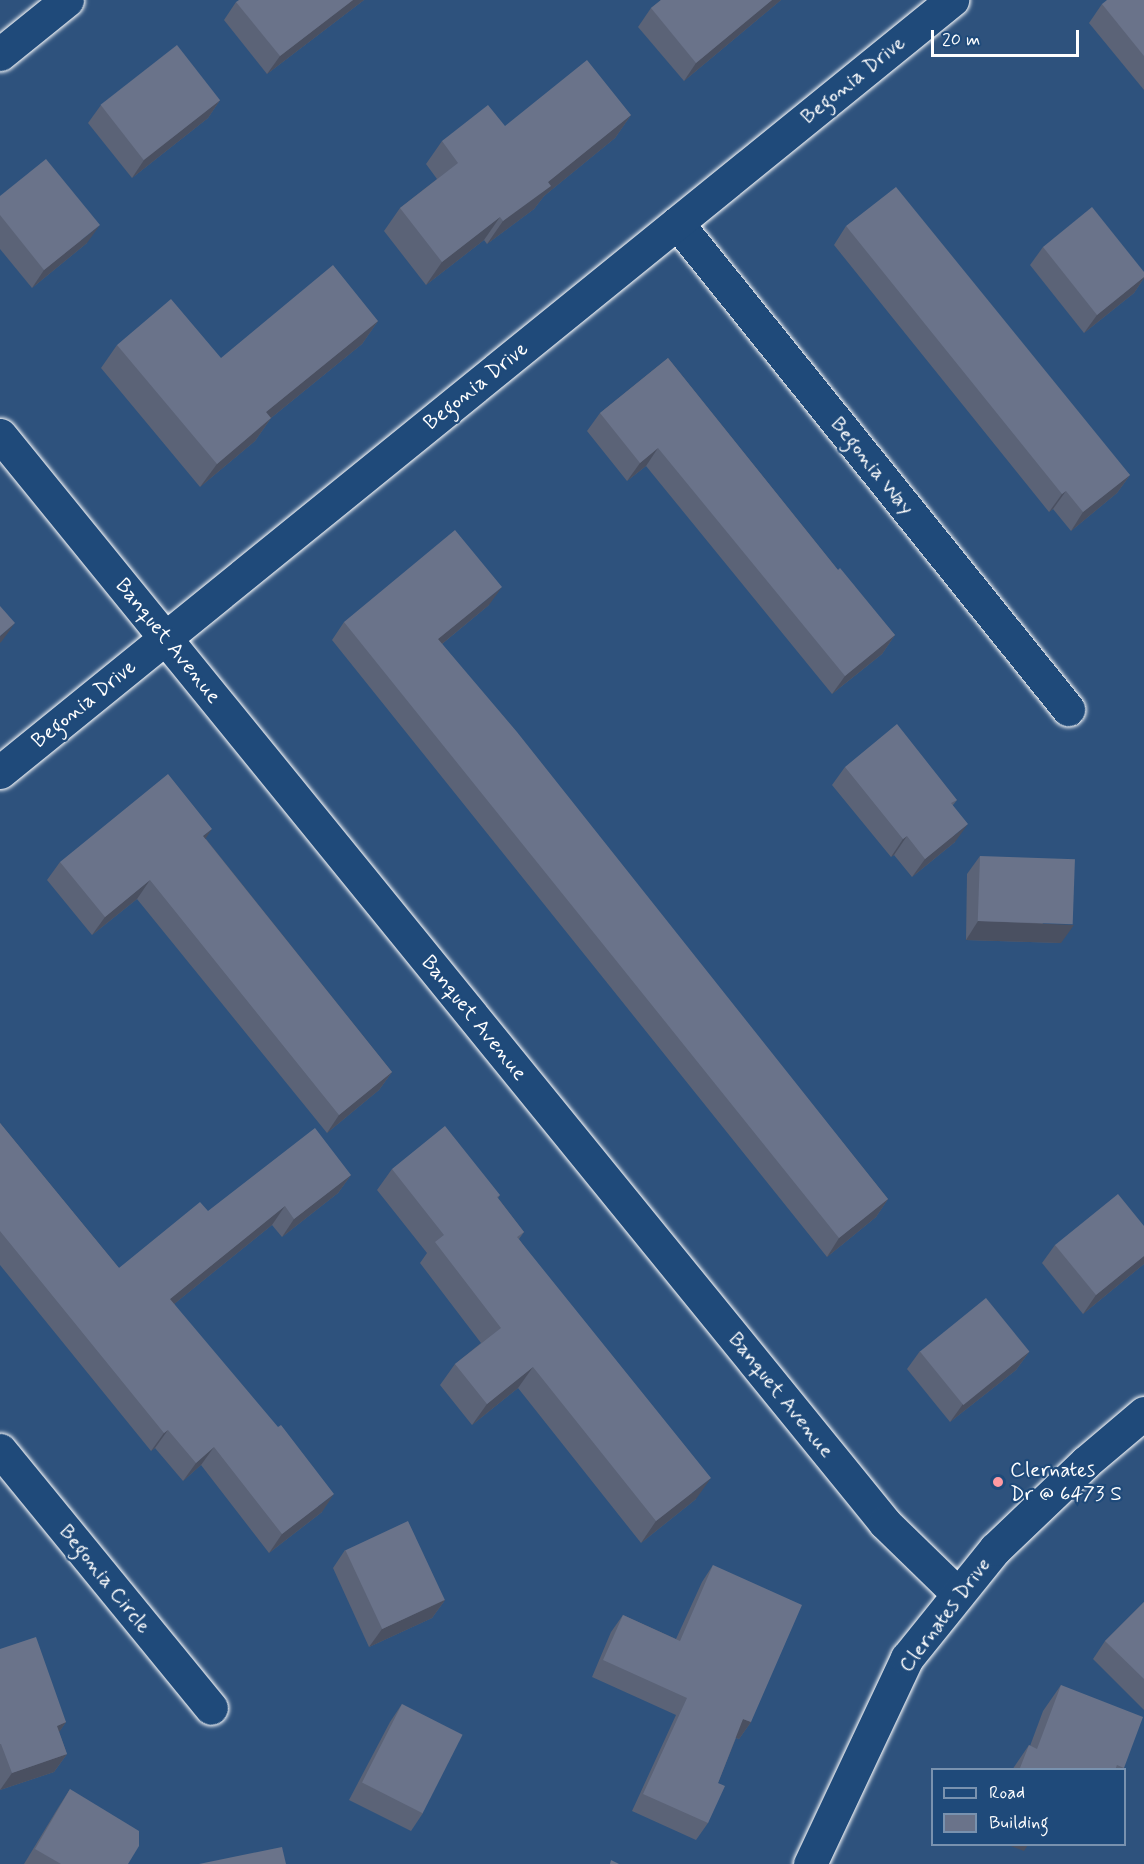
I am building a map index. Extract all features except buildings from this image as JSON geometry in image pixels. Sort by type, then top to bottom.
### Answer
[{"type":"street","points":[[0,54],[67,0]]},
{"type":"street","name":"Begonia Drive","points":[[0,772],[952,0]]},
{"type":"street","name":"Begonia Way","points":[[677,223],[1068,709]]},
{"type":"street","name":"Banquet Avenue","points":[[0,435],[885,1523],[957,1593]]},
{"type":"street","name":"Clernates Drive","points":[[810,1864],[907,1659],[957,1593],[1039,1504],[1144,1413]]},
{"type":"street","name":"Begonia Circle","points":[[0,1450],[211,1708]]},
{"type":"place","name":"Clernates Dr @ 6473 S","points":[[998,1482]]}]
